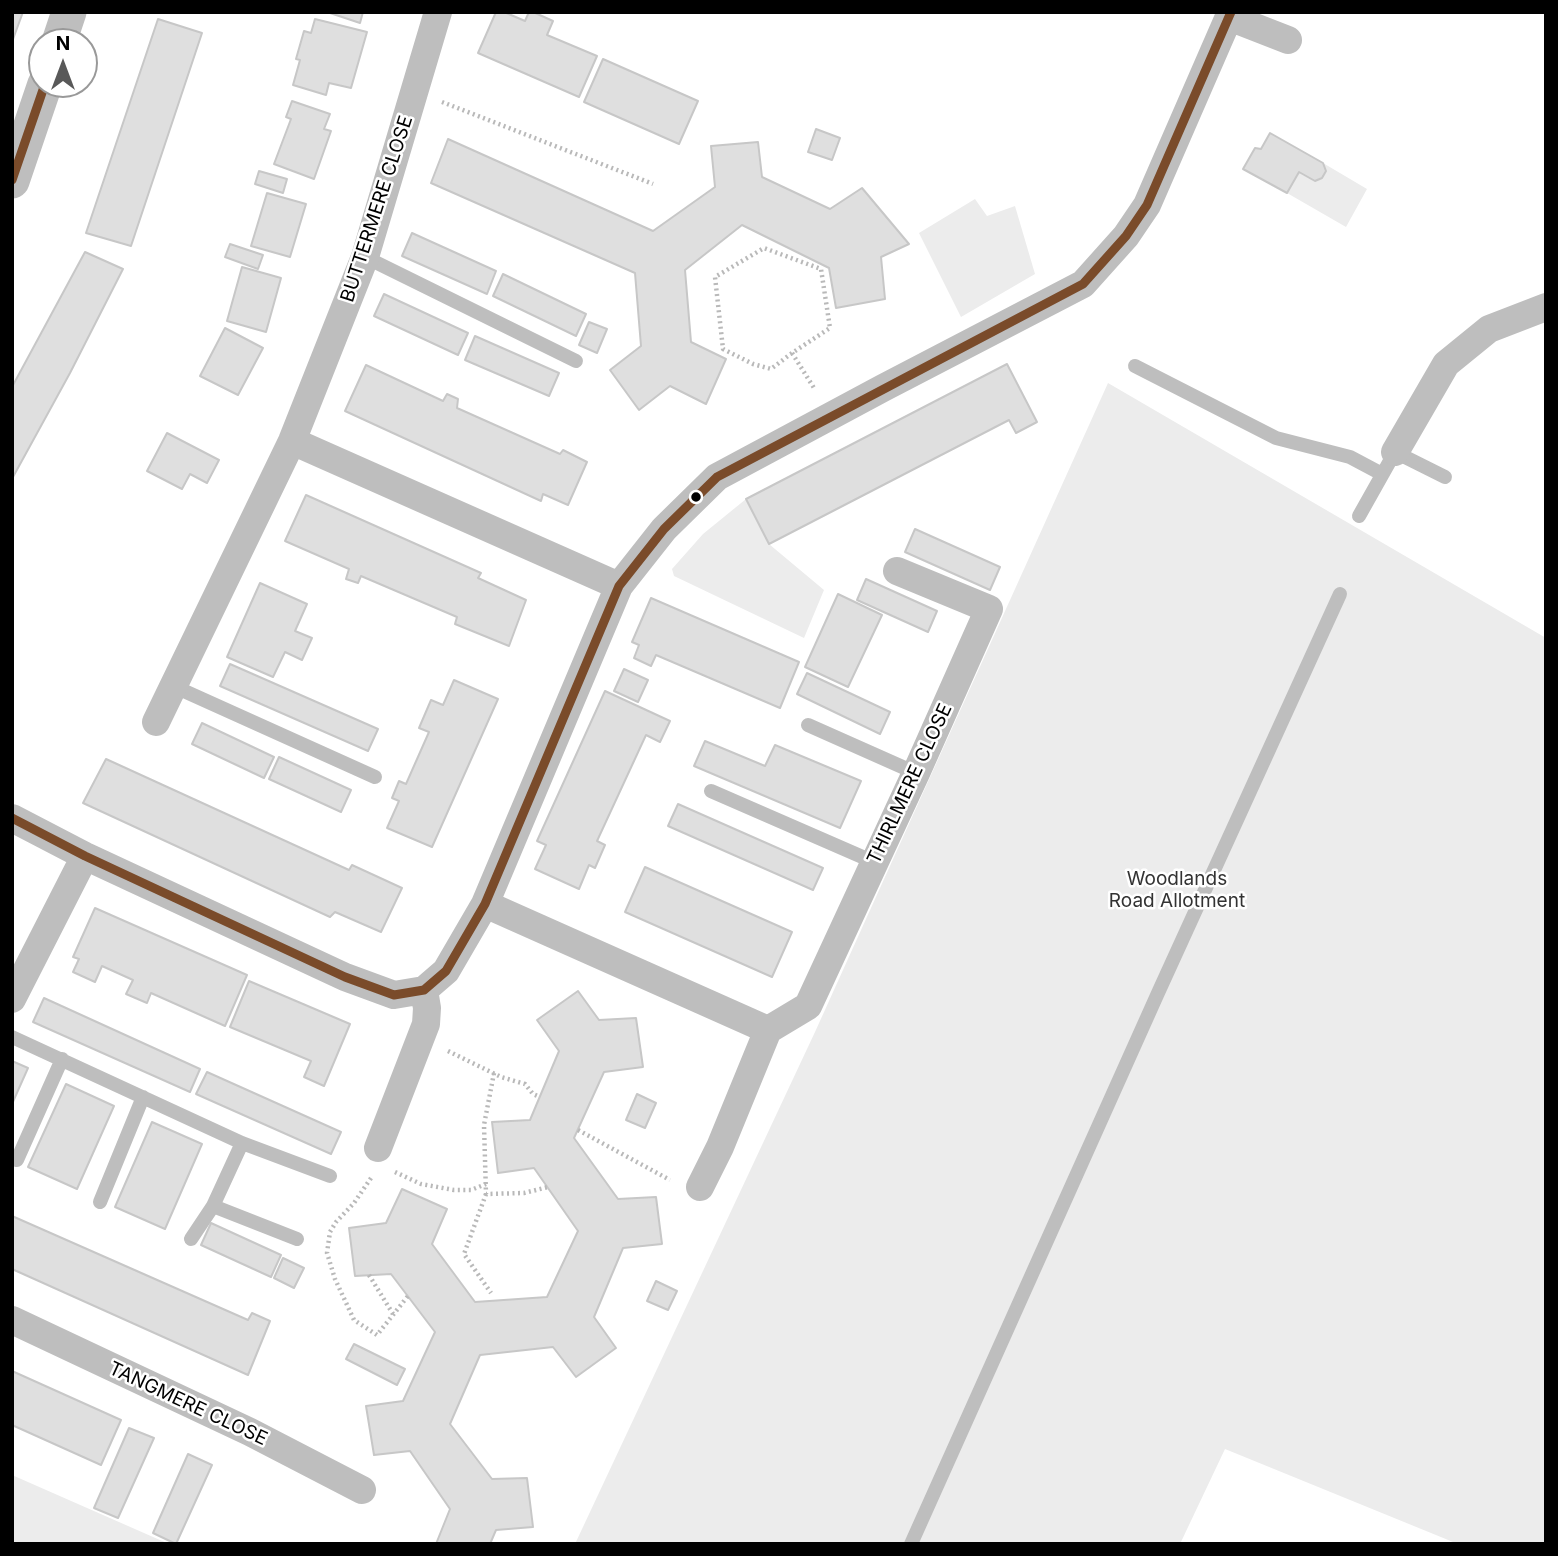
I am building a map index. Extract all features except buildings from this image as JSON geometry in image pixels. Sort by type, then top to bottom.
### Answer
[{"type":"street","name":"BUTTERMERE CLOSE","points":[[156,722],[292,441],[365,257],[438,12]]},
{"type":"street","points":[[12,818],[85,856],[345,977],[394,995],[424,990],[446,971],[485,904],[619,586],[664,529],[717,477],[1083,284],[1126,236],[1147,205],[1230,15],[1288,40]]},
{"type":"street","points":[[12,181],[40,98]]},
{"type":"street","points":[[1389,463],[1446,365],[1489,329],[1546,307]]},
{"type":"street","points":[[292,441],[619,586]]},
{"type":"street","name":"THIRLMERE CLOSE","points":[[768,1030],[808,1006],[989,609],[897,571]]},
{"type":"street","points":[[12,999],[85,856]]},
{"type":"street","points":[[485,904],[768,1030],[720,1147],[699,1187]]},
{"type":"street","points":[[379,1156],[426,1024],[424,990]]},
{"type":"street","name":"TANGMERE CLOSE","points":[[12,1320],[250,1432],[362,1490]]},
{"type":"lane","points":[[365,257],[576,361]]},
{"type":"lane","points":[[1135,366],[1276,438],[1445,477]]},
{"type":"lane","points":[[1359,516],[1389,463]]},
{"type":"lane","points":[[911,1544],[1163,980],[1340,594]]},
{"type":"lane","points":[[173,686],[375,777]]},
{"type":"lane","points":[[808,725],[916,773]]},
{"type":"lane","points":[[711,791],[874,862]]},
{"type":"lane","points":[[12,1037],[242,1143],[330,1176]]},
{"type":"lane","points":[[17,1160],[62,1059]]},
{"type":"lane","points":[[100,1202],[143,1097]]},
{"type":"lane","points":[[191,1239],[213,1206],[242,1143]]},
{"type":"lane","points":[[213,1206],[297,1239]]},
{"type":"path","points":[[415,91],[653,184]]},
{"type":"path","points":[[764,247],[821,269],[830,328],[792,353],[771,369],[753,364],[723,349],[715,277],[764,247]]},
{"type":"path","points":[[792,353],[832,415]]},
{"type":"path","points":[[421,1041],[525,1084],[533,1094],[540,1097]]},
{"type":"path","points":[[491,1293],[464,1254],[486,1194],[484,1125],[494,1073]]},
{"type":"path","points":[[578,1130],[675,1183],[682,1166],[720,1147]]},
{"type":"path","points":[[408,1296],[377,1335],[354,1320],[327,1254],[330,1232],[354,1203],[379,1156],[421,1184],[471,1190],[486,1184]]},
{"type":"path","points":[[486,1194],[523,1193],[548,1187]]},
{"type":"path","points":[[369,1275],[393,1314]]},
{"type":"green space","points":[[1323,163],[1367,189],[1346,227],[1287,193],[1299,172],[1315,181],[1322,178],[1326,171]]},
{"type":"green space","points":[[975,199],[987,216],[1015,206],[1035,274],[961,317],[919,233]]},
{"type":"green space","name":"Woodlands Road Allotment","points":[[1108,383],[1546,638],[1546,1544],[1458,1544],[1225,1449],[1180,1544],[575,1544],[815,1032]]},
{"type":"green space","points":[[746,499],[769,544],[824,590],[804,638],[674,576],[672,569],[703,534]]},
{"type":"green space","points":[[12,1475],[169,1544],[12,1544]]},
{"type":"transit line","points":[[12,818],[85,856],[345,977],[394,995],[424,990],[446,971],[485,904],[619,586],[664,529],[717,477],[1083,284],[1126,236],[1147,205],[1231,12]]},
{"type":"transit line","points":[[12,180],[40,98]]}]
